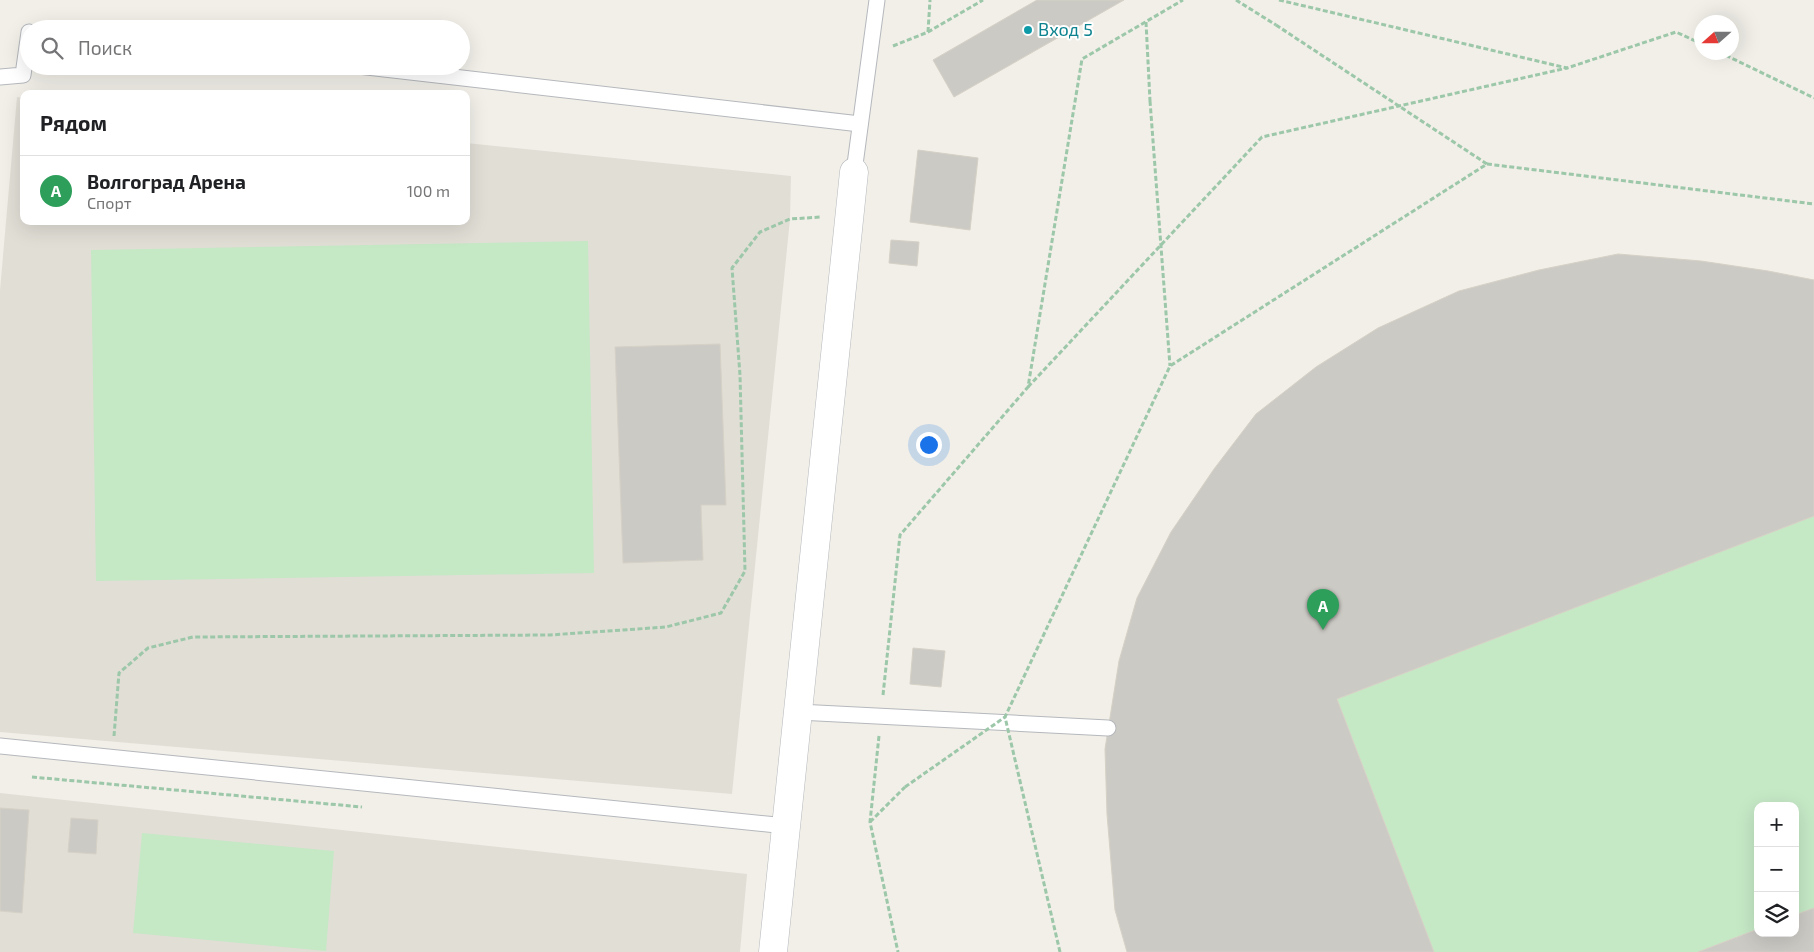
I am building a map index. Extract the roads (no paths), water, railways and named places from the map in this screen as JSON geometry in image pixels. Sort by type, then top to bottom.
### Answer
[{"type":"street","points":[[773,952],[854,172]]},
{"type":"lane","points":[[854,172],[877,0]]},
{"type":"lane","points":[[0,77],[24,75]]},
{"type":"lane","points":[[436,75],[860,124]]},
{"type":"lane","points":[[798,712],[1108,728]]},
{"type":"lane","points":[[0,746],[786,826]]},
{"type":"place","name":"Вход 5","points":[[1028,30]]},
{"type":"place","name":"Волгоград Арена","points":[[1323,630]]}]
